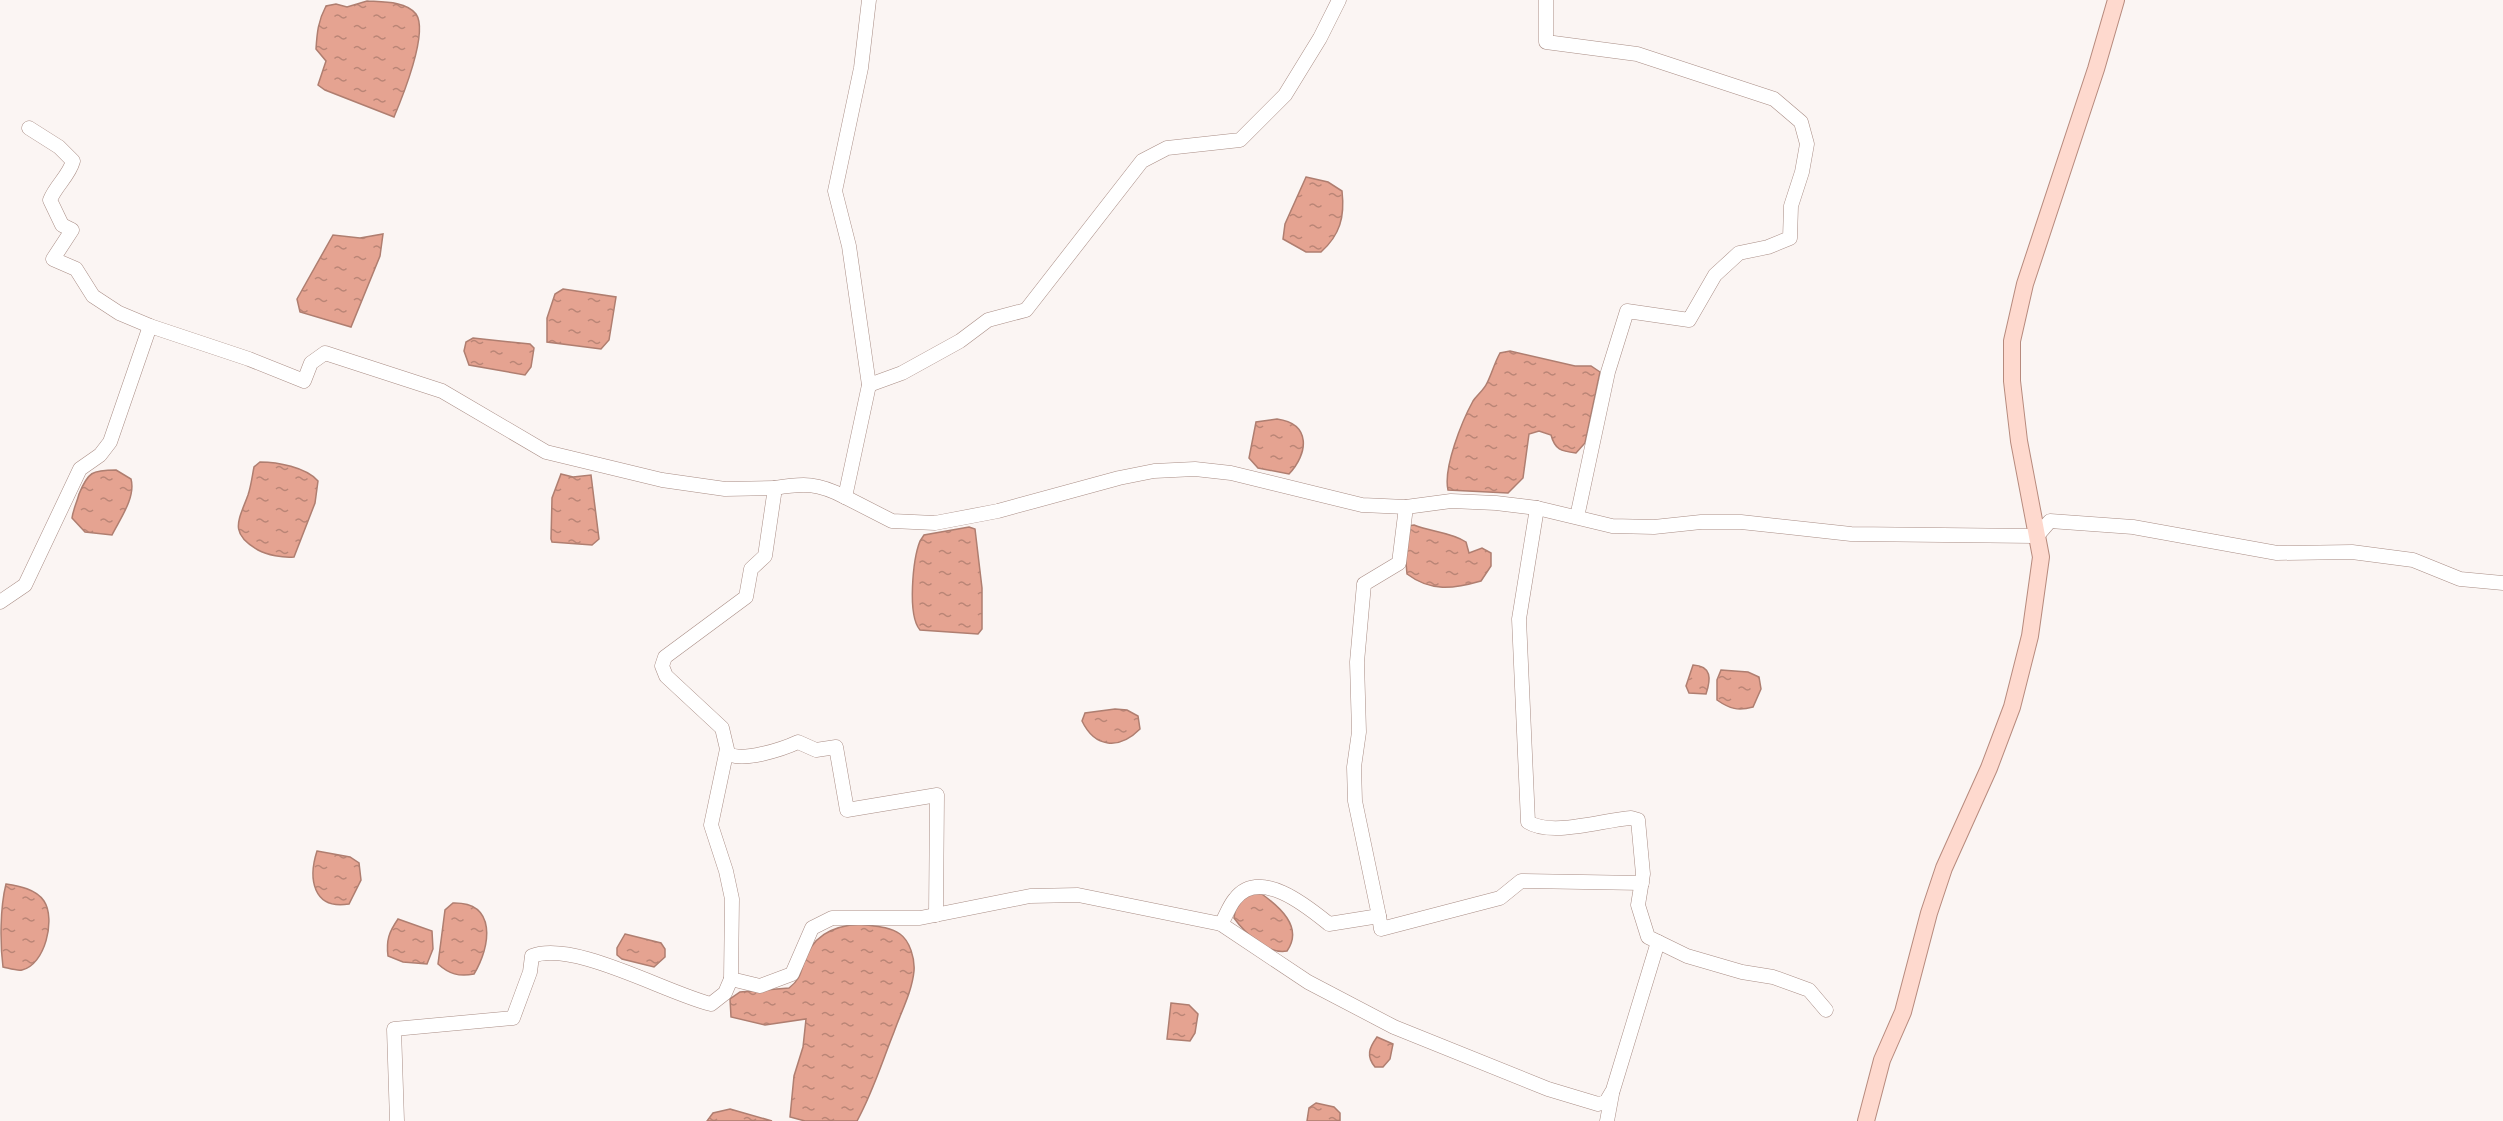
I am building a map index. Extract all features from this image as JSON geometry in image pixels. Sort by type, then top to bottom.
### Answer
[{"type":"main road","points":[[1866,1121],[1882,1060],[1903,1012],[1944,868],[1989,768],[2012,707],[2033,616],[2041,557],[2019,441],[2012,381],[2012,341],[2025,284],[2116,0]]},
{"type":"street","points":[[845,497],[869,385],[849,246],[835,191],[861,68],[869,0]]},
{"type":"street","points":[[869,385],[902,374],[960,341],[988,320],[1026,310],[1142,161],[1167,148],[1240,140],[1285,95],[1320,38],[1339,0]]},
{"type":"street","points":[[1546,0],[1546,42],[1637,54],[1774,99],[1801,122],[1807,144],[1803,172],[1791,206],[1790,238],[1768,248],[1739,253],[1715,275],[1689,320],[1627,311],[1608,372],[1577,517]]},
{"type":"street","points":[[28,128],[65,152],[73,161],[67,174],[56,186],[50,200],[62,225],[72,230],[53,259],[76,269],[93,296],[119,313],[304,381],[311,363],[325,353],[442,390],[546,452],[662,480],[725,489],[775,488],[803,483],[830,489],[892,521],[935,523],[998,511],[1119,478],[1154,471],[1195,469],[1231,473],[1362,505],[1406,507],[1451,501],[1496,503],[1538,508],[1612,526],[1654,527],[1701,522],[1741,522],[1851,534],[2037,536],[2049,521],[2133,527],[2277,553],[2352,552],[2413,560],[2460,579],[2503,583]]},
{"type":"street","points":[[0,602],[25,585],[80,469],[100,455],[110,442],[150,326]]},
{"type":"street","points":[[397,1121],[394,1029],[513,1018],[530,972],[532,956],[544,951],[587,959],[711,1004],[725,993],[731,979],[732,899],[726,871],[711,825],[727,753],[722,728],[666,675],[662,666],[665,657],[746,597],[751,569],[765,556],[775,488]]},
{"type":"street","points":[[1406,507],[1399,563],[1364,584],[1357,662],[1359,732],[1354,767],[1355,801],[1381,929],[1500,898],[1521,881],[1642,883]]},
{"type":"street","points":[[1538,508],[1519,619],[1528,822],[1538,828],[1578,826],[1630,818],[1638,820],[1644,874],[1638,904],[1648,937],[1687,956],[1742,972],[1773,977],[1809,990],[1826,1010]]},
{"type":"street","points":[[727,753],[731,756],[748,756],[798,742],[816,750],[836,747],[847,810],[936,795],[936,915]]},
{"type":"street","points":[[1221,924],[1235,898],[1244,891],[1262,887],[1295,897],[1329,924],[1380,916]]},
{"type":"street","points":[[731,979],[760,986],[792,974],[812,928],[832,918],[920,918],[1030,896],[1078,895],[1221,924],[1308,982],[1394,1027],[1548,1089],[1598,1104],[1606,1102],[1613,1090]]},
{"type":"street","points":[[1606,1121],[1613,1090],[1658,942]]},
{"type":"water","points":[[367,1],[393,3],[406,7],[416,14],[419,23],[413,65],[394,117],[325,90],[318,85],[326,61],[316,49],[317,38],[326,6],[336,4],[347,7]]},
{"type":"water","points":[[1306,177],[1328,182],[1342,191],[1343,209],[1340,225],[1333,239],[1321,252],[1306,252],[1283,239],[1285,224]]},
{"type":"water","points":[[383,234],[380,256],[351,327],[300,312],[297,299],[333,235],[360,238]]},
{"type":"water","points":[[563,289],[616,297],[609,340],[601,349],[547,342],[547,318],[555,294]]},
{"type":"water","points":[[473,338],[530,344],[534,348],[531,367],[525,375],[469,365],[464,351],[466,342]]},
{"type":"water","points":[[1510,351],[1575,366],[1591,366],[1600,372],[1585,443],[1576,453],[1557,447],[1551,435],[1539,431],[1529,434],[1523,478],[1508,493],[1448,490],[1448,470],[1454,445],[1464,420],[1473,401],[1486,386],[1500,353]]},
{"type":"water","points":[[1277,419],[1296,427],[1303,441],[1300,458],[1289,474],[1258,468],[1249,458],[1256,422]]},
{"type":"water","points":[[260,462],[283,464],[299,469],[318,481],[315,503],[294,557],[280,557],[262,552],[249,544],[239,532],[239,519],[249,492],[254,467]]},
{"type":"water","points":[[116,470],[131,479],[131,493],[123,515],[112,535],[85,532],[72,518],[82,487],[88,477],[96,472]]},
{"type":"water","points":[[561,474],[573,477],[591,475],[599,539],[592,545],[552,542],[552,498]]},
{"type":"water","points":[[1414,525],[1466,542],[1469,553],[1482,548],[1491,553],[1491,566],[1481,581],[1461,586],[1442,587],[1425,584],[1407,574],[1405,551],[1408,526]]},
{"type":"water","points":[[969,527],[975,529],[982,588],[982,629],[978,634],[920,630],[916,623],[912,587],[920,541],[924,535]]},
{"type":"water","points":[[1693,665],[1707,671],[1709,683],[1706,694],[1689,693],[1686,686]]},
{"type":"water","points":[[1721,670],[1748,672],[1759,677],[1761,689],[1753,707],[1734,708],[1717,700],[1717,680]]},
{"type":"water","points":[[1115,709],[1127,710],[1138,716],[1140,729],[1132,736],[1116,743],[1108,743],[1094,737],[1082,721],[1085,713]]},
{"type":"water","points":[[317,851],[350,857],[359,863],[361,880],[349,904],[337,905],[328,902],[316,890],[313,872]]},
{"type":"water","points":[[6,884],[22,887],[41,897],[49,919],[42,951],[37,960],[22,970],[3,967],[1,925]]},
{"type":"water","points":[[1259,892],[1281,910],[1291,925],[1293,934],[1287,951],[1272,950],[1265,946],[1250,936],[1234,918],[1236,906],[1250,894]]},
{"type":"water","points":[[453,903],[467,905],[477,910],[486,928],[484,951],[474,974],[454,974],[438,964],[445,910]]},
{"type":"water","points":[[398,919],[432,931],[433,949],[427,964],[403,962],[388,956],[389,936]]},
{"type":"water","points":[[860,924],[891,929],[907,941],[914,966],[909,994],[873,1088],[857,1121],[805,1121],[790,1117],[794,1076],[803,1047],[806,1019],[765,1025],[731,1017],[730,999],[740,992],[789,988],[798,978],[811,947],[817,940],[840,927]]},
{"type":"water","points":[[625,934],[661,943],[665,949],[665,957],[654,967],[622,959],[617,955],[617,948]]},
{"type":"water","points":[[1171,1003],[1189,1005],[1198,1014],[1195,1033],[1190,1041],[1167,1039]]},
{"type":"water","points":[[1377,1037],[1393,1044],[1390,1059],[1383,1067],[1375,1067],[1370,1056],[1370,1048]]},
{"type":"water","points":[[1316,1103],[1334,1107],[1340,1113],[1340,1121],[1307,1121],[1309,1108]]},
{"type":"water","points":[[730,1109],[772,1121],[707,1121],[713,1113]]}]
